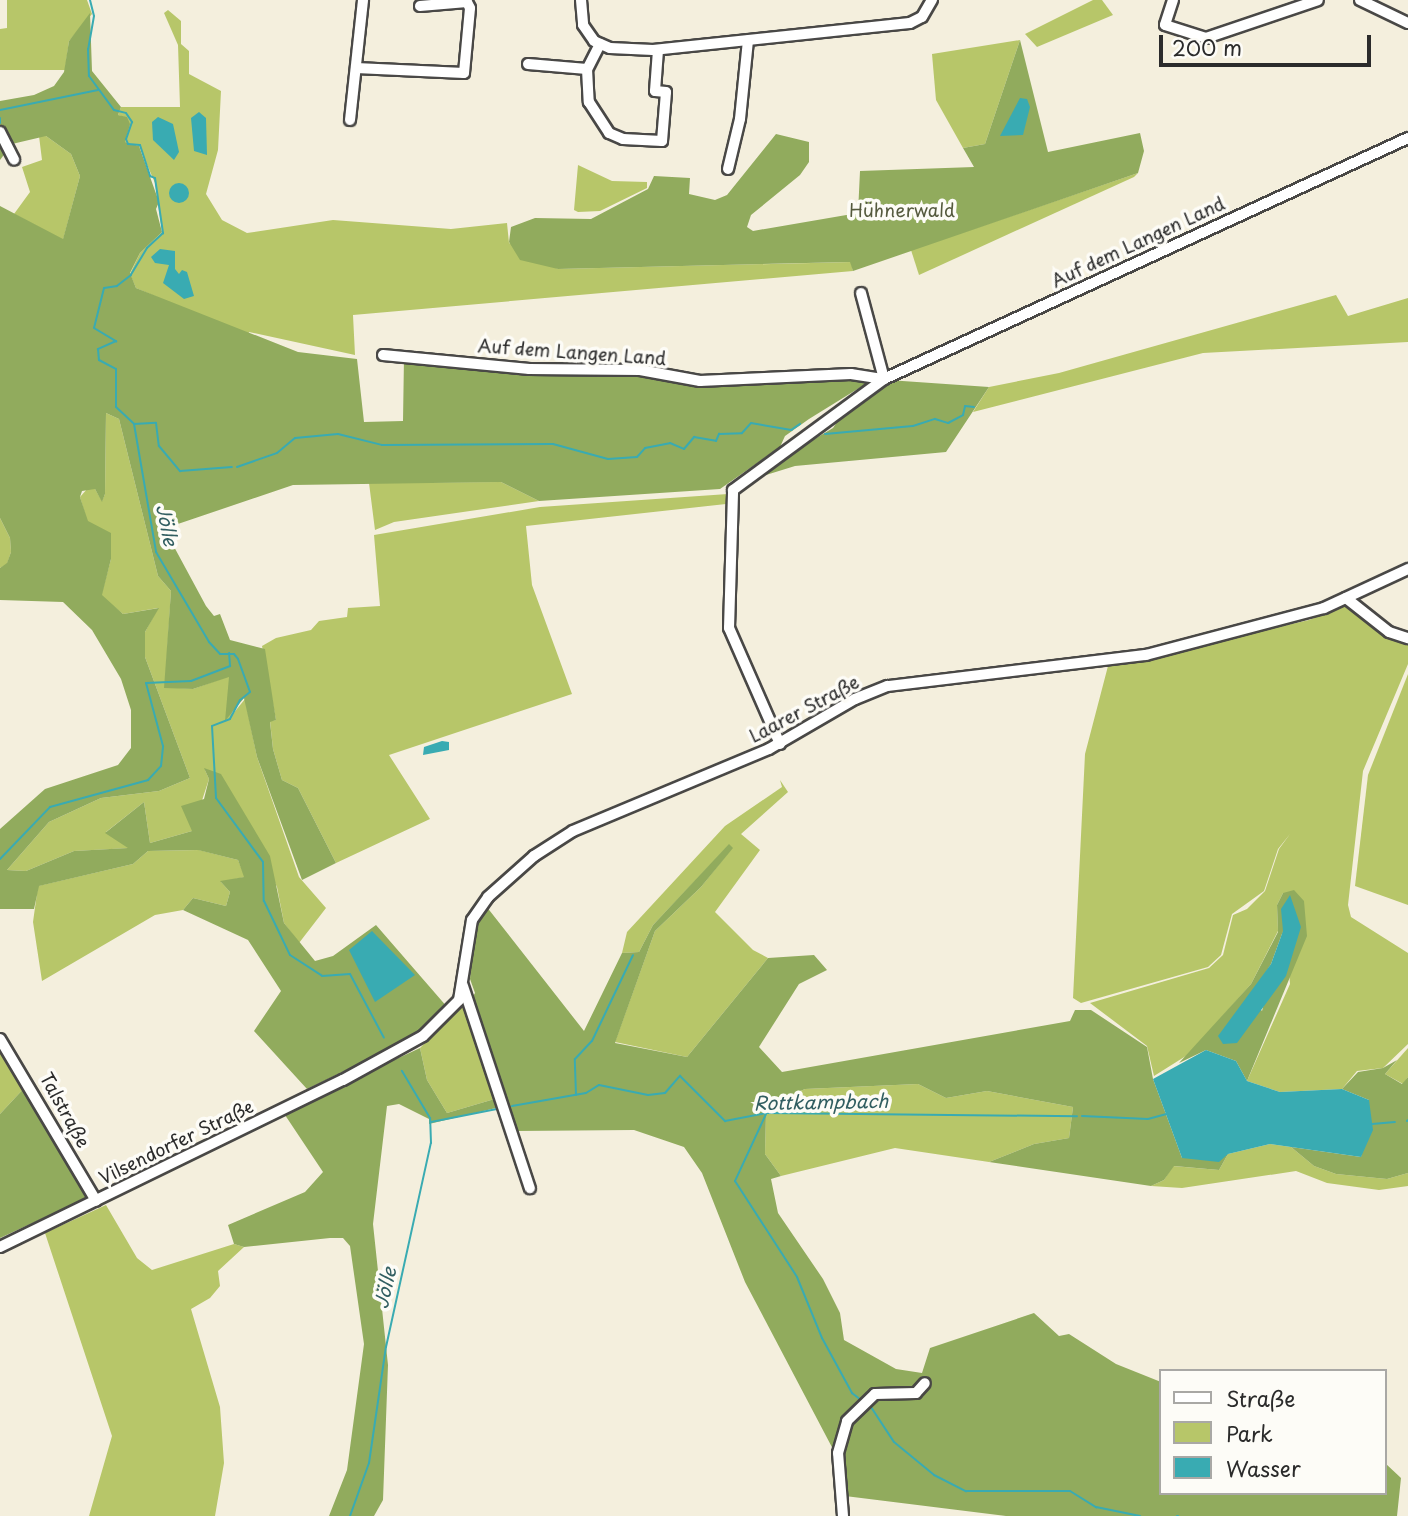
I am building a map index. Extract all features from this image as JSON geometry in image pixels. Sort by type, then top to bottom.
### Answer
[{"type":"street","points":[[350,120],[363,0]]},
{"type":"street","points":[[581,0],[583,25],[600,44],[658,50],[910,23],[922,17],[932,0]]},
{"type":"street","points":[[1172,0],[1165,25],[1198,37],[1215,38],[1318,0]]},
{"type":"street","points":[[1360,0],[1408,23]]},
{"type":"street","points":[[356,68],[464,74],[467,1],[420,6]]},
{"type":"street","points":[[728,169],[740,119],[748,40]]},
{"type":"street","points":[[600,44],[587,69],[589,102],[609,133],[623,139],[662,141],[666,92],[654,91],[658,50]]},
{"type":"street","points":[[527,64],[587,69]]},
{"type":"street","points":[[0,132],[14,160]]},
{"type":"street","name":"Auf dem Langen Land","points":[[780,744],[729,628],[733,490],[884,379],[1408,138]]},
{"type":"street","points":[[861,293],[884,379]]},
{"type":"street","name":"Auf dem Langen Land","points":[[383,355],[529,369],[640,370],[700,381],[851,374],[884,379]]},
{"type":"street","name":"Laarer Straße","points":[[368,1067],[403,1050],[439,1024],[463,986],[472,920],[488,897],[553,842],[780,744],[855,699],[888,686],[1146,655],[1293,617],[1346,598],[1408,569]]},
{"type":"street","points":[[1346,598],[1389,632],[1408,638]]},
{"type":"street","points":[[463,986],[530,1188]]},
{"type":"street","name":"Talstraße","points":[[0,1039],[96,1201]]},
{"type":"street","name":"Vilsendorfer Straße","points":[[0,1247],[368,1067]]},
{"type":"street","points":[[843,1516],[838,1453],[847,1422],[875,1394],[916,1392],[925,1383]]},
{"type":"green space","points":[[7,0],[87,0],[92,14],[69,41],[65,70],[0,70],[0,29],[7,28]]},
{"type":"green space","points":[[1093,0],[1102,0],[1113,15],[1037,47],[1025,34]]},
{"type":"green space","points":[[168,10],[181,21],[181,44],[189,51],[189,74],[221,91],[218,150],[206,194],[222,220],[247,233],[333,220],[451,229],[507,223],[509,243],[558,269],[851,262],[853,271],[353,315],[355,355],[249,332],[248,336],[136,288],[130,274],[140,253],[162,232],[155,183],[139,146],[125,142],[127,118],[118,115],[121,107],[180,107],[178,45],[164,13]]},
{"type":"green space","points":[[90,13],[92,71],[121,107],[118,115],[127,117],[130,124],[125,142],[139,146],[159,202],[156,209],[162,232],[140,253],[130,273],[136,288],[298,352],[357,359],[364,422],[403,421],[404,357],[747,384],[819,377],[872,380],[785,436],[780,447],[720,489],[539,501],[501,482],[293,485],[169,527],[172,543],[206,606],[214,616],[220,614],[230,640],[265,649],[276,720],[270,722],[273,749],[282,780],[298,788],[336,863],[302,880],[257,757],[244,698],[225,721],[229,677],[193,689],[164,688],[171,591],[158,576],[119,419],[106,413],[105,494],[102,502],[95,489],[82,491],[80,497],[88,521],[111,533],[111,559],[102,595],[123,614],[159,608],[145,632],[145,657],[190,778],[159,791],[101,798],[49,822],[7,870],[26,871],[74,851],[128,848],[105,833],[144,802],[150,843],[192,831],[181,806],[204,799],[209,779],[204,768],[221,774],[270,856],[284,923],[315,961],[333,956],[376,925],[448,1008],[419,1035],[307,1089],[254,1031],[281,991],[248,940],[183,910],[193,898],[226,906],[230,892],[220,881],[244,877],[238,860],[198,850],[148,851],[133,864],[39,886],[34,909],[0,909],[0,829],[45,789],[118,765],[131,748],[131,710],[121,679],[92,630],[63,602],[0,600],[0,568],[7,563],[11,552],[10,538],[0,518],[0,206],[63,239],[80,176],[71,154],[46,136],[12,144],[0,160],[0,101],[34,95],[54,86],[64,72],[69,41]]},
{"type":"green space","points":[[1020,40],[985,144],[963,148],[936,100],[932,54]]},
{"type":"green space","name":"Hühnerwald","points":[[1020,40],[1048,152],[1140,133],[1144,151],[1138,173],[853,271],[850,262],[558,269],[520,260],[509,242],[511,227],[535,218],[591,219],[648,189],[654,176],[690,178],[689,194],[715,200],[727,195],[776,134],[809,142],[809,162],[800,175],[751,215],[747,227],[753,231],[858,213],[860,171],[974,167],[963,148],[985,144]]},
{"type":"green space","points":[[39,136],[46,136],[71,154],[80,176],[63,240],[14,214],[30,192],[22,167],[42,160]]},
{"type":"green space","points":[[578,165],[612,181],[647,182],[647,188],[600,211],[578,212],[574,210]]},
{"type":"green space","points":[[1138,173],[1134,177],[919,275],[911,250]]},
{"type":"green space","points":[[1336,295],[1348,316],[1408,298],[1408,342],[1203,353],[973,412],[989,387],[1059,373]]},
{"type":"green space","points":[[888,380],[989,387],[946,452],[795,466],[766,475],[764,469],[833,428],[841,416]]},
{"type":"green space","points":[[106,413],[119,419],[158,576],[171,591],[165,687],[193,689],[229,676],[232,715],[245,699],[257,757],[299,877],[326,908],[299,943],[284,923],[277,887],[221,775],[205,770],[209,779],[192,831],[150,843],[144,802],[106,832],[130,848],[74,851],[26,871],[7,870],[49,822],[101,798],[159,791],[190,778],[145,657],[145,632],[158,608],[123,614],[101,596],[111,559],[87,521],[80,497],[88,488],[95,489],[102,501],[105,494]]},
{"type":"green space","points":[[501,482],[539,501],[394,522],[375,530],[369,483]]},
{"type":"green space","points":[[728,494],[726,504],[526,526],[532,585],[572,694],[389,755],[430,819],[336,863],[298,788],[282,780],[273,749],[270,721],[276,720],[262,646],[276,638],[311,630],[319,621],[347,617],[348,608],[380,606],[374,535],[540,507]]},
{"type":"green space","points":[[0,518],[10,538],[11,552],[7,564],[0,568]]},
{"type":"green space","points":[[1347,605],[1408,641],[1408,664],[1363,771],[1348,905],[1351,917],[1408,953],[1408,1044],[1383,1068],[1357,1071],[1342,1089],[1280,1092],[1247,1081],[1290,984],[1283,893],[1277,905],[1278,931],[1251,984],[1189,1054],[1154,1076],[1147,1046],[1090,1003],[1209,968],[1223,955],[1233,915],[1247,909],[1265,891],[1279,849],[1290,834],[1278,849],[1264,891],[1232,914],[1221,955],[1208,967],[1081,1003],[1073,998],[1085,754],[1108,666],[1309,620]]},
{"type":"green space","points":[[1408,674],[1408,905],[1355,886],[1368,775]]},
{"type":"green space","points":[[780,780],[788,792],[741,834],[760,850],[715,912],[753,950],[768,958],[687,1057],[615,1042],[655,931],[701,887],[732,848],[729,845],[653,925],[639,952],[622,953],[627,932],[725,826],[782,787]]},
{"type":"green space","points":[[729,844],[733,848],[701,887],[655,931],[615,1043],[687,1057],[768,958],[814,955],[827,970],[799,984],[759,1047],[782,1072],[1070,1021],[1075,1010],[1091,1010],[1147,1047],[1153,1079],[1182,1158],[1228,1154],[1219,1170],[1174,1166],[1164,1180],[1151,1186],[989,1162],[1034,1144],[1069,1138],[1073,1107],[987,1091],[946,1098],[918,1084],[805,1089],[791,1095],[766,1114],[765,1154],[781,1176],[771,1179],[778,1213],[823,1279],[840,1313],[844,1340],[896,1369],[922,1373],[930,1348],[1034,1313],[1059,1336],[1069,1334],[1116,1364],[1160,1382],[1160,1495],[1387,1495],[1387,1465],[1401,1478],[1397,1516],[1006,1516],[845,1496],[835,1453],[745,1282],[702,1173],[684,1147],[634,1130],[516,1131],[470,1002],[475,993],[470,979],[473,933],[486,906],[584,1031],[622,953],[639,952],[653,925]]},
{"type":"green space","points":[[199,850],[238,860],[245,877],[221,882],[230,892],[226,906],[193,898],[183,910],[155,915],[42,981],[33,922],[38,886],[133,864],[148,851]]},
{"type":"green space","points":[[1294,890],[1304,901],[1307,936],[1247,1081],[1236,1061],[1206,1050],[1179,1063],[1251,984],[1278,932],[1277,905],[1283,893]],"holes":[[[1283,931],[1262,1011],[1250,997],[1271,964]]]},
{"type":"green space","points":[[465,1003],[498,1098],[447,1113],[427,1080],[420,1048]]},
{"type":"green space","points":[[0,1047],[27,1085],[0,1114]]},
{"type":"green space","points":[[420,1048],[427,1080],[447,1113],[498,1098],[500,1107],[429,1124],[429,1119],[399,1104],[387,1106],[373,1224],[388,1365],[383,1500],[374,1516],[329,1516],[347,1470],[364,1344],[350,1246],[343,1238],[330,1238],[244,1247],[234,1244],[228,1225],[305,1192],[323,1172],[283,1112]]},
{"type":"green space","points":[[1408,1048],[1408,1077],[1403,1084],[1385,1074]]},
{"type":"green space","points":[[1397,1060],[1385,1074],[1402,1084],[1408,1077],[1408,1173],[1387,1179],[1336,1174],[1314,1166],[1291,1147],[1361,1157],[1369,1100],[1342,1089],[1358,1072],[1383,1068]]},
{"type":"green space","points":[[918,1084],[946,1098],[987,1091],[1073,1107],[1069,1138],[1034,1144],[989,1162],[895,1148],[781,1176],[765,1154],[766,1113],[791,1095],[805,1089]]},
{"type":"green space","points":[[27,1085],[89,1197],[0,1238],[0,1114]]},
{"type":"green space","points":[[1270,1144],[1291,1147],[1314,1166],[1336,1174],[1387,1179],[1408,1173],[1408,1186],[1379,1190],[1327,1183],[1296,1171],[1182,1188],[1151,1186],[1164,1180],[1173,1166],[1219,1170],[1228,1154]]},
{"type":"green space","points":[[106,1205],[137,1258],[152,1270],[234,1244],[244,1247],[218,1271],[220,1286],[210,1298],[191,1309],[220,1407],[224,1463],[215,1516],[89,1516],[112,1436],[45,1233]]},
{"type":"water","points":[[1020,98],[1027,99],[1030,107],[1023,135],[1000,136]]},
{"type":"water","points":[[199,112],[206,118],[207,155],[194,151],[191,118]]},
{"type":"water","points":[[158,117],[173,124],[179,152],[174,160],[153,140],[152,122]]},
{"type":"water","points":[[179,183],[186,186],[189,193],[186,200],[179,203],[172,200],[169,193],[172,186]]},
{"type":"water","points":[[160,249],[175,251],[175,269],[179,274],[182,270],[187,272],[194,296],[184,299],[163,283],[169,265],[155,263],[151,257]]},
{"type":"water","points":[[442,741],[449,742],[449,750],[423,755],[424,747]]},
{"type":"water","points":[[1290,895],[1301,927],[1286,976],[1237,1043],[1223,1044],[1218,1036],[1271,964],[1283,931],[1281,909]]},
{"type":"water","points":[[372,931],[415,975],[375,1002],[349,950]]},
{"type":"water","points":[[1206,1050],[1236,1061],[1247,1081],[1280,1092],[1342,1089],[1369,1100],[1373,1130],[1361,1157],[1270,1144],[1228,1154],[1219,1162],[1182,1158],[1153,1079]]},
{"type":"waterway","name":"Jölle","points":[[90,0],[94,16],[88,49],[89,76],[114,110],[126,113],[132,122],[126,139],[128,144],[140,145],[150,176],[155,178],[163,233],[147,248],[131,275],[117,286],[104,288],[94,328],[116,341],[98,349],[99,360],[116,369],[116,407],[134,424],[156,552],[209,642],[220,654],[234,654],[238,659],[250,692],[240,700],[230,719],[212,726],[216,798],[263,862],[264,901],[290,955],[322,976],[350,974],[384,1038]]},
{"type":"waterway","points":[[0,110],[98,90]]},
{"type":"waterway","points":[[0,118],[0,123]]},
{"type":"waterway","points":[[825,434],[913,426],[935,419],[948,423],[963,415],[965,406],[974,407]]},
{"type":"waterway","points":[[134,424],[156,423],[159,446],[180,471],[232,467]]},
{"type":"waterway","points":[[237,467],[277,453],[295,438],[338,434],[382,445],[553,444],[608,459],[637,457],[645,448],[670,443],[684,449],[694,437],[716,441],[719,434],[742,433],[751,423],[791,430],[800,424]]},
{"type":"waterway","points":[[0,859],[50,807],[148,780],[161,766],[163,746],[146,683],[191,681],[230,666],[229,653]]},
{"type":"waterway","points":[[576,1095],[575,1059],[592,1041],[633,955]]},
{"type":"waterway","name":"Jölle","points":[[350,1516],[369,1463],[386,1347],[431,1143],[430,1118],[402,1071]]},
{"type":"waterway","name":"Rottkampbach","points":[[512,1106],[586,1093],[599,1085],[648,1095],[665,1093],[680,1076],[725,1121],[766,1113],[1077,1116]]},
{"type":"waterway","name":"Rottkampbach","points":[[431,1122],[497,1109]]},
{"type":"waterway","points":[[766,1114],[735,1181],[797,1277],[822,1338],[852,1393],[861,1400]]},
{"type":"waterway","name":"Rottkampbach","points":[[1082,1116],[1148,1119],[1167,1114]]},
{"type":"waterway","name":"Rottkampbach","points":[[1372,1124],[1395,1122]]},
{"type":"waterway","points":[[869,1404],[894,1442],[934,1475],[966,1491],[1070,1491],[1096,1507],[1140,1516]]}]
